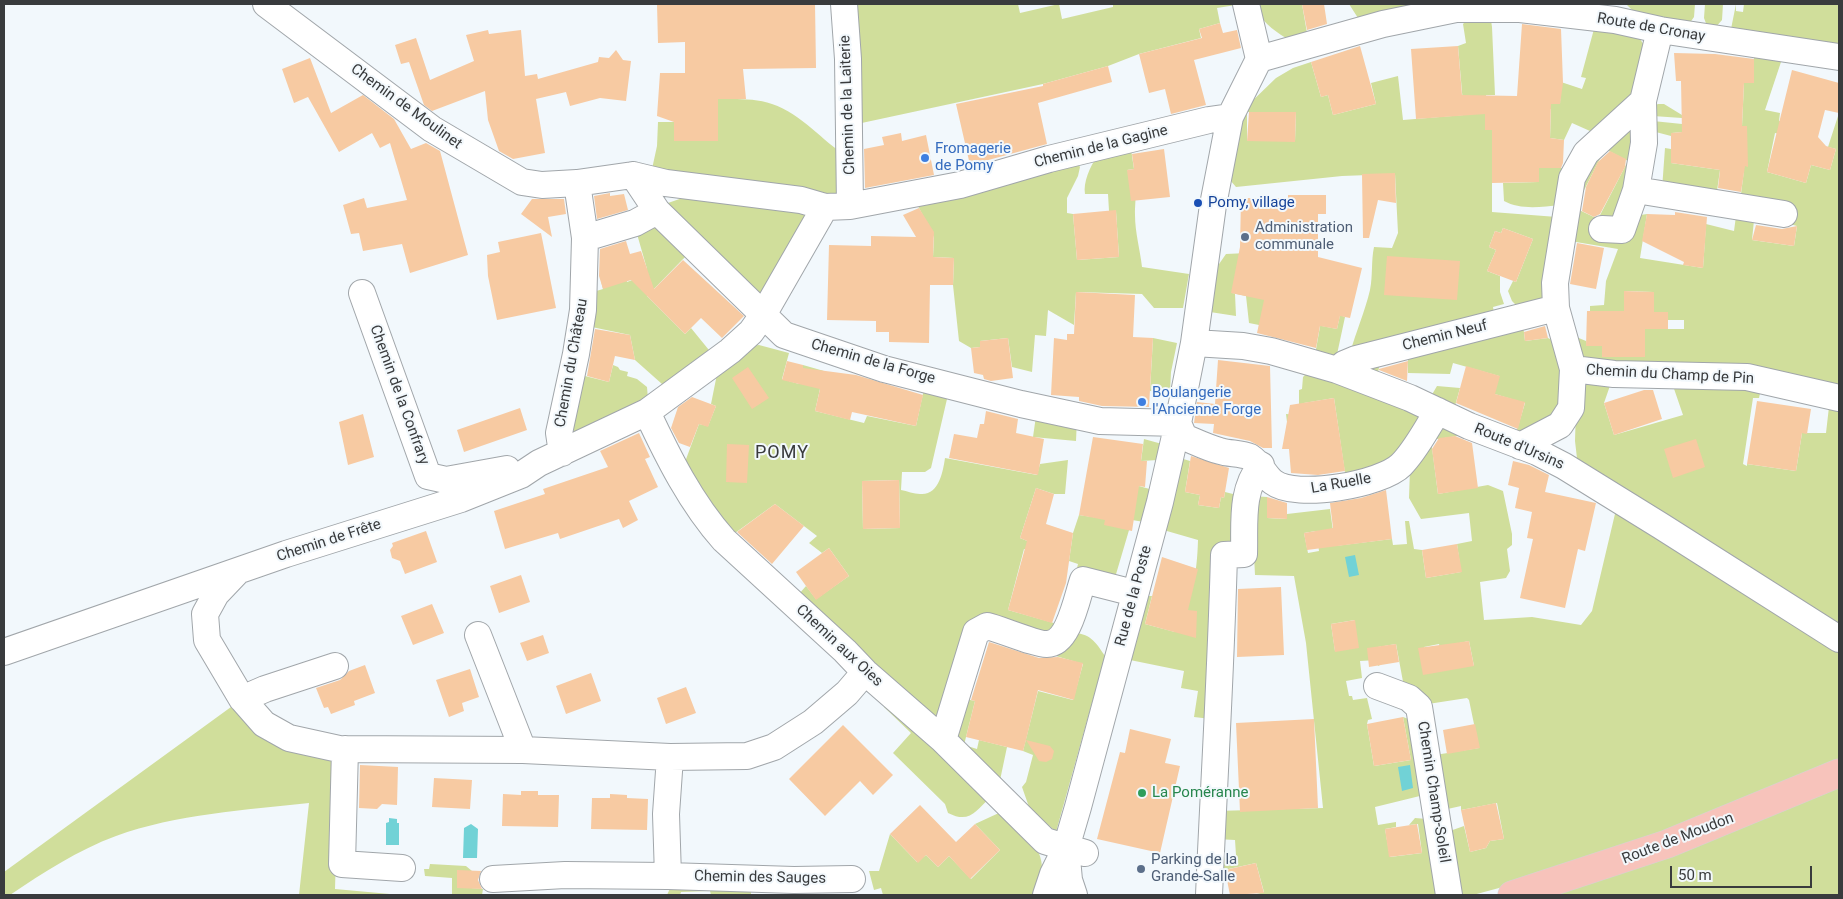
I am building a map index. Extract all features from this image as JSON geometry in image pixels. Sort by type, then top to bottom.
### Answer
[{"type":"main road","name":"Route de Moudon","points":[[1512,895],[1667,844],[1839,773]]},
{"type":"street","name":"Chemin de Moulinet","points":[[266,4],[432,129],[489,165],[522,182],[542,185],[577,184],[632,175],[666,184],[801,200],[838,207]]},
{"type":"street","name":"Chemin de la Laiterie","points":[[838,207],[848,59],[844,4]]},
{"type":"street","points":[[1246,4],[1259,60]]},
{"type":"street","name":"Route de Cronay","points":[[1259,60],[1383,24],[1456,9],[1614,12],[1660,30],[1839,57]]},
{"type":"street","points":[[1602,229],[1622,230],[1636,190],[1644,143],[1644,101],[1660,30]]},
{"type":"street","name":"Rue de la Poste","points":[[1074,895],[1069,880],[1075,850],[1134,593],[1178,436],[1194,343],[1213,205],[1230,117],[1259,60]]},
{"type":"street","points":[[1573,369],[1556,308],[1555,282],[1572,178],[1586,153],[1644,101]]},
{"type":"street","name":"Chemin de la Gagine","points":[[838,207],[960,185],[1068,154],[1209,120],[1230,117]]},
{"type":"street","name":"Chemin de la Forge","points":[[632,175],[657,211],[784,335],[884,369],[1100,421],[1178,436]]},
{"type":"street","name":"Chemin du Château","points":[[551,458],[559,432],[576,354],[583,310],[585,238],[577,184]]},
{"type":"street","points":[[1636,190],[1784,214]]},
{"type":"street","name":"Chemin de Frête","points":[[4,652],[286,554],[462,499],[521,475],[551,458],[647,412],[730,351],[751,332],[838,207]]},
{"type":"street","points":[[585,238],[635,223],[657,211]]},
{"type":"street","name":"Chemin de la Confrary","points":[[362,293],[428,476],[446,480],[551,458]]},
{"type":"street","name":"Chemin Neuf","points":[[1337,370],[1356,359],[1556,308]]},
{"type":"street","name":"Route d'Ursins","points":[[1194,343],[1243,346],[1271,351],[1337,370],[1410,398],[1564,466],[1839,639]]},
{"type":"street","name":"Chemin du Champ de Pin","points":[[1564,466],[1568,451],[1573,369],[1614,374],[1747,378],[1839,398]]},
{"type":"street","points":[[1520,446],[1560,424],[1571,408]]},
{"type":"street","name":"Chemin aux Oies","points":[[647,412],[669,459],[708,523],[724,540],[845,651],[865,672],[943,740],[1045,841],[1075,850]]},
{"type":"street","name":"La Ruelle","points":[[1178,436],[1219,451],[1249,457],[1260,465],[1273,482],[1308,491],[1381,477],[1393,471],[1408,457],[1438,412]]},
{"type":"street","points":[[1209,895],[1216,717],[1221,666],[1224,555],[1244,554],[1246,494],[1251,477],[1260,465]]},
{"type":"street","points":[[236,572],[216,594],[205,614],[207,640],[242,699],[264,724],[289,738],[345,749],[523,750],[670,757],[747,756],[774,747],[813,722],[847,693],[865,672]]},
{"type":"street","points":[[943,740],[976,632],[987,626],[1047,644],[1059,640],[1069,626],[1082,580],[1134,593]]},
{"type":"street","points":[[478,635],[523,750]]},
{"type":"street","points":[[242,699],[265,689],[334,666]]},
{"type":"street","name":"Chemin Champ-Soleil","points":[[1376,686],[1409,698],[1419,707],[1449,895]]},
{"type":"street","points":[[345,749],[342,864],[402,868]]},
{"type":"street","points":[[668,876],[666,814],[670,757]]},
{"type":"street","name":"Rue de la Poste","points":[[1046,895],[1053,874],[1075,850]]},
{"type":"street","name":"Chemin des Sauges","points":[[493,879],[565,875],[794,880],[852,879]]},
{"type":"green space","points":[[842,4],[1018,4],[1020,13],[1059,4],[1062,19],[1113,7],[1113,4],[1236,5],[1217,8],[1220,23],[1199,29],[1201,38],[1139,54],[1108,66],[1043,84],[857,124]]},
{"type":"green space","points":[[1255,4],[1302,4],[1307,33],[1286,38],[1263,20]]},
{"type":"green space","points":[[1349,4],[1428,4],[1358,18]]},
{"type":"green space","points":[[1626,4],[1695,4],[1694,17],[1689,24],[1642,20]]},
{"type":"green space","points":[[1705,4],[1723,4],[1722,20],[1715,28],[1707,26],[1704,18]]},
{"type":"green space","points":[[1736,4],[1736,11],[1743,12],[1744,4],[1839,4],[1839,52],[1729,39]]},
{"type":"green space","points":[[1467,20],[1491,20],[1495,95],[1486,95],[1485,129],[1495,130],[1492,150],[1492,212],[1557,217],[1547,297],[1523,312],[1512,301],[1508,291],[1513,281],[1516,282],[1533,239],[1503,228],[1501,233],[1495,231],[1489,247],[1496,250],[1487,271],[1500,276],[1500,292],[1504,304],[1493,307],[1495,319],[1350,353],[1370,290],[1374,247],[1392,248],[1398,233],[1395,174],[1342,176],[1236,187],[1230,180],[1238,136],[1246,107],[1276,78],[1293,68],[1311,62],[1321,97],[1328,95],[1333,115],[1376,104],[1371,83],[1398,76],[1403,120],[1464,115],[1458,46],[1466,43],[1463,24]],"holes":[[[1247,112],[1296,112],[1295,141],[1247,141]]]},
{"type":"green space","points":[[1594,29],[1638,36],[1646,48],[1640,81],[1618,112],[1590,131],[1572,123],[1564,140],[1550,138],[1551,109],[1521,102],[1560,104],[1561,82],[1582,89],[1586,78],[1581,77]]},
{"type":"green space","points":[[1754,56],[1782,59],[1765,110],[1780,113],[1779,121],[1788,123],[1785,135],[1775,133],[1767,172],[1806,183],[1811,165],[1830,170],[1836,149],[1828,147],[1839,113],[1839,391],[1585,367],[1574,336],[1586,341],[1587,346],[1602,346],[1602,357],[1644,357],[1645,321],[1660,329],[1684,329],[1684,320],[1668,320],[1668,312],[1654,312],[1653,292],[1624,291],[1624,311],[1590,311],[1590,306],[1604,305],[1606,281],[1618,249],[1570,241],[1571,214],[1593,157],[1620,131],[1633,129],[1628,217],[1647,214],[1640,258],[1703,268],[1706,224],[1734,231],[1736,216],[1754,220],[1752,240],[1794,246],[1797,226],[1662,189],[1665,148],[1671,149],[1671,163],[1720,170],[1717,191],[1741,194],[1744,170],[1742,126],[1744,83],[1754,82]],"holes":[[[1605,149],[1628,161],[1598,219],[1575,208]]]},
{"type":"green space","points":[[718,99],[745,99],[766,102],[793,114],[848,157],[851,199],[652,169],[657,146],[658,122],[674,122],[674,141],[717,141]]},
{"type":"green space","points":[[1664,104],[1682,115],[1682,118],[1653,116],[1654,106]]},
{"type":"green space","points":[[1653,121],[1682,124],[1682,132],[1672,133],[1671,136],[1652,131]]},
{"type":"green space","points":[[1131,149],[1134,169],[1127,170],[1135,187],[1135,221],[1142,267],[1189,274],[1183,308],[1154,308],[1142,294],[1076,292],[1074,325],[1048,310],[1046,336],[1035,335],[1032,372],[1012,367],[1008,338],[980,341],[980,347],[971,348],[959,341],[953,285],[954,258],[933,257],[934,237],[918,206],[1076,161],[1080,167],[1078,176],[1067,198],[1067,213],[1073,214],[1077,260],[1119,257],[1116,211],[1109,211],[1108,194],[1085,194],[1085,185],[1097,157]]},
{"type":"green space","points":[[1539,168],[1563,168],[1560,205],[1524,207],[1504,201],[1503,183],[1538,182]]},
{"type":"green space","points":[[691,195],[799,207],[805,216],[769,290],[759,295],[669,209],[668,203]]},
{"type":"green space","points":[[658,223],[687,255],[647,296],[685,334],[691,328],[713,355],[669,385],[662,384],[635,360],[630,335],[587,326],[593,292],[603,289],[601,281],[625,274],[627,282],[640,277],[647,269],[635,227]]},
{"type":"green space","points":[[1290,251],[1259,325],[1249,323],[1246,296],[1232,293],[1235,294],[1236,316],[1210,312],[1217,267],[1226,254]]},
{"type":"green space","points":[[1340,315],[1345,317],[1336,359],[1315,355],[1321,321],[1322,326],[1337,329]]},
{"type":"green space","points":[[1523,325],[1525,341],[1548,338],[1554,341],[1561,375],[1556,421],[1516,433],[1525,403],[1488,392],[1499,376],[1453,363],[1450,374],[1408,373],[1408,360],[1393,359],[1380,362],[1377,378],[1363,371],[1366,362]]},
{"type":"green space","points":[[1153,338],[1177,343],[1171,372],[1170,392],[1150,391]]},
{"type":"green space","points":[[759,345],[789,353],[782,379],[799,384],[803,365],[824,371],[815,411],[864,423],[867,416],[916,426],[924,389],[943,390],[947,399],[931,468],[925,472],[902,472],[901,490],[915,494],[926,494],[932,491],[939,482],[945,458],[1037,475],[1040,464],[1068,460],[1065,494],[1054,494],[1036,488],[1020,538],[1032,543],[1029,550],[1024,549],[1008,610],[1061,625],[1059,637],[984,619],[942,726],[799,594],[806,586],[816,599],[849,576],[829,548],[822,553],[809,543],[817,536],[775,504],[731,536],[713,515],[685,462],[699,424],[708,426],[716,406],[711,404],[717,374],[751,346]],"holes":[[[899,480],[900,528],[863,529],[862,481]]]},
{"type":"green space","points":[[613,365],[620,370],[628,372],[627,376],[637,379],[647,387],[648,399],[586,431],[574,431],[569,423],[585,376],[609,382]]},
{"type":"green space","points":[[1307,373],[1425,413],[1383,470],[1345,473],[1334,398],[1304,403],[1305,421],[1287,422],[1286,414],[1299,415],[1299,390],[1302,389],[1303,377]]},
{"type":"green space","points":[[1577,373],[1613,377],[1604,403],[1614,435],[1683,415],[1671,380],[1762,384],[1759,398],[1753,398],[1743,464],[1747,466],[1747,464],[1796,471],[1802,433],[1826,433],[1830,398],[1839,400],[1839,895],[1530,895],[1525,881],[1473,895],[1456,895],[1447,832],[1464,826],[1470,852],[1486,848],[1490,841],[1504,839],[1497,803],[1461,810],[1461,806],[1443,810],[1435,755],[1479,748],[1469,700],[1467,698],[1428,704],[1404,687],[1396,644],[1378,647],[1380,665],[1378,666],[1377,660],[1360,661],[1362,678],[1346,681],[1349,696],[1352,696],[1353,700],[1367,698],[1372,719],[1368,720],[1367,724],[1374,766],[1411,760],[1403,717],[1417,722],[1428,794],[1375,807],[1378,825],[1396,822],[1396,827],[1385,829],[1390,857],[1422,853],[1418,824],[1409,825],[1415,818],[1427,819],[1443,895],[1253,895],[1264,892],[1256,863],[1224,870],[1226,879],[1216,877],[1215,860],[1236,855],[1235,840],[1216,839],[1216,811],[1323,808],[1306,643],[1294,576],[1255,575],[1251,496],[1267,497],[1267,518],[1286,519],[1287,514],[1330,509],[1335,546],[1392,539],[1393,545],[1407,544],[1405,521],[1409,521],[1414,549],[1422,550],[1426,578],[1461,572],[1457,544],[1472,541],[1469,513],[1421,519],[1409,498],[1410,469],[1434,433],[1447,427],[1471,434],[1431,440],[1438,494],[1488,485],[1503,491],[1512,534],[1512,545],[1507,549],[1510,571],[1506,578],[1480,582],[1484,620],[1532,617],[1581,625],[1592,611],[1619,497],[1578,467],[1575,441]],"holes":[[[1316,531],[1319,551],[1308,553],[1304,533]],[[1355,620],[1335,651],[1331,624]],[[1469,641],[1474,666],[1424,649],[1424,647],[1439,644],[1440,647]]]},
{"type":"green space","points":[[1437,386],[1460,388],[1453,413],[1427,403]]},
{"type":"green space","points":[[1037,409],[1077,418],[1076,441],[1033,437]]},
{"type":"green space","points":[[1144,439],[1162,444],[1158,460],[1141,461]]},
{"type":"green space","points":[[1180,458],[1190,461],[1185,492],[1200,495],[1198,505],[1219,508],[1221,497],[1224,498],[1225,492],[1241,496],[1211,719],[1194,717],[1198,691],[1181,688],[1184,671],[1130,660],[1145,596],[1152,596],[1145,624],[1175,632],[1186,609],[1192,588],[1198,540],[1160,529]]},
{"type":"green space","points":[[1139,486],[1153,490],[1144,522],[1132,520],[1114,581],[1076,572],[1078,564],[1069,561],[1073,533],[1079,515],[1099,518]]},
{"type":"green space","points":[[1071,633],[1087,636],[1105,656],[1056,832],[1029,807],[1022,787],[1026,782],[1033,755],[1023,751],[1038,691],[1073,700],[1083,664],[1049,654]]},
{"type":"green space","points":[[961,698],[975,701],[964,745],[977,749],[979,740],[1007,747],[999,785],[953,739]]},
{"type":"green space","points":[[242,699],[339,749],[335,889],[401,895],[299,895],[309,803],[211,814],[139,829],[88,848],[48,870],[10,895],[4,895],[4,872]]},
{"type":"green space","points":[[887,703],[991,797],[976,811],[967,816],[962,817],[948,813],[945,804],[893,753],[911,733],[884,707]]},
{"type":"green space","points":[[1001,812],[1030,839],[1040,856],[1042,867],[1038,895],[883,895],[881,888],[874,890],[869,871],[879,871],[890,834],[917,862],[926,855],[938,867],[949,856],[971,879],[1000,850],[975,824]]},
{"type":"green space","points":[[430,864],[466,866],[472,871],[471,888],[483,889],[482,895],[452,895],[452,878],[425,876],[424,869],[429,869]]},
{"type":"green space","points":[[672,884],[751,884],[751,895],[711,895],[710,891],[681,892],[680,895],[667,895]]},
{"type":"water","points":[[1355,555],[1359,575],[1349,577],[1345,557]]},
{"type":"water","points":[[1410,765],[1413,788],[1402,791],[1398,767]]},
{"type":"water","points":[[389,818],[397,819],[397,823],[399,823],[399,845],[386,845],[386,823],[389,822]]},
{"type":"water","points":[[471,824],[478,829],[477,858],[463,858],[464,828]]},
{"type":"building","points":[[657,4],[815,4],[816,68],[743,69],[746,99],[718,99],[718,141],[674,141],[674,122],[657,116],[660,73],[685,73],[685,42],[658,43]]},
{"type":"building","points":[[1302,4],[1324,4],[1327,24],[1307,30]]},
{"type":"building","points":[[1220,23],[1223,33],[1237,30],[1241,48],[1194,60],[1206,105],[1171,114],[1165,89],[1149,93],[1139,54],[1202,38],[1199,29]]},
{"type":"building","points":[[1522,24],[1561,29],[1563,83],[1560,104],[1551,104],[1550,138],[1564,140],[1563,163],[1561,168],[1539,168],[1539,182],[1492,183],[1492,130],[1485,130],[1485,114],[1416,119],[1411,49],[1458,46],[1462,95],[1517,96]]},
{"type":"building","points":[[488,30],[489,34],[521,30],[525,76],[537,74],[538,79],[598,62],[599,57],[609,58],[616,50],[623,60],[631,61],[626,101],[600,98],[570,106],[566,92],[536,99],[545,153],[513,159],[499,151],[488,120],[485,91],[432,111],[424,105],[409,62],[401,64],[395,45],[416,38],[430,80],[474,61],[466,35]]},
{"type":"building","points":[[1360,46],[1376,104],[1333,115],[1328,95],[1321,97],[1311,62]]},
{"type":"building","points":[[1674,53],[1715,54],[1754,59],[1754,83],[1744,83],[1742,126],[1747,126],[1748,167],[1745,166],[1741,192],[1718,188],[1720,170],[1671,163],[1671,133],[1682,132],[1681,81],[1676,81]]},
{"type":"building","points":[[310,58],[331,113],[363,95],[394,119],[411,149],[426,143],[440,151],[468,255],[410,273],[402,244],[363,251],[359,233],[351,234],[343,205],[364,198],[367,208],[407,200],[390,143],[380,148],[372,133],[339,152],[308,97],[294,103],[282,69]]},
{"type":"building","points":[[1108,66],[1112,82],[1038,103],[1047,144],[970,165],[956,104],[1043,86],[1043,84]]},
{"type":"building","points":[[1792,70],[1839,83],[1839,113],[1825,110],[1818,137],[1826,146],[1836,149],[1830,170],[1811,165],[1806,183],[1767,172]]},
{"type":"building","points":[[1249,112],[1296,112],[1295,142],[1247,141]]},
{"type":"building","points":[[901,133],[902,141],[926,135],[934,175],[865,188],[864,149],[884,145],[882,137]]},
{"type":"building","points":[[1164,149],[1170,197],[1131,201],[1127,170],[1134,169],[1132,154]]},
{"type":"building","points":[[1610,151],[1626,159],[1625,167],[1600,214],[1594,217],[1582,211],[1586,187],[1598,162]]},
{"type":"building","points":[[1395,173],[1396,203],[1378,200],[1369,238],[1363,238],[1362,174]]},
{"type":"building","points":[[610,193],[610,196],[624,194],[628,210],[597,219],[594,196]]},
{"type":"building","points":[[1288,195],[1326,195],[1326,214],[1318,214],[1318,257],[1362,268],[1350,318],[1340,316],[1337,329],[1320,326],[1316,348],[1257,333],[1264,300],[1231,293],[1240,247],[1241,198],[1288,198]]},
{"type":"building","points":[[532,199],[564,199],[566,214],[548,217],[552,237],[521,214]]},
{"type":"building","points":[[919,208],[934,232],[933,257],[954,258],[953,285],[930,285],[929,343],[889,342],[889,332],[876,332],[876,321],[827,320],[829,245],[871,246],[871,236],[916,237],[903,215]]},
{"type":"building","points":[[1116,210],[1119,257],[1077,260],[1073,214]]},
{"type":"building","points":[[1675,212],[1707,217],[1703,268],[1683,265],[1684,262],[1642,241],[1647,214],[1675,215]]},
{"type":"building","points":[[1756,225],[1782,229],[1797,226],[1794,246],[1752,240]]},
{"type":"building","points":[[1503,228],[1533,239],[1516,282],[1487,271],[1496,250],[1489,247],[1495,231],[1501,233]]},
{"type":"building","points":[[541,233],[556,308],[497,320],[488,276],[487,255],[500,252],[498,242]]},
{"type":"building","points":[[626,241],[630,254],[641,251],[654,289],[683,260],[744,316],[722,338],[701,318],[685,334],[631,280],[603,289],[599,276],[600,249]]},
{"type":"building","points":[[1577,243],[1604,248],[1596,289],[1570,284]]},
{"type":"building","points":[[1387,256],[1460,261],[1457,300],[1384,295]]},
{"type":"building","points":[[1624,291],[1654,292],[1654,312],[1668,312],[1668,329],[1645,329],[1645,357],[1602,357],[1602,346],[1586,346],[1587,311],[1624,311]]},
{"type":"building","points":[[1076,292],[1135,295],[1133,337],[1153,338],[1149,407],[1102,406],[1079,401],[1079,397],[1051,395],[1054,338],[1067,340],[1067,334],[1074,334]]},
{"type":"building","points":[[1545,326],[1548,338],[1525,341],[1524,332]]},
{"type":"building","points":[[595,329],[630,335],[635,360],[615,356],[609,382],[587,376]]},
{"type":"building","points":[[1008,338],[1013,378],[991,381],[984,379],[983,375],[974,373],[971,348],[980,347],[980,341]]},
{"type":"building","points":[[1218,360],[1270,366],[1272,448],[1263,448],[1250,441],[1213,433],[1214,424],[1194,423],[1197,402],[1215,404]]},
{"type":"building","points":[[787,361],[803,365],[803,368],[856,375],[923,395],[916,426],[852,412],[850,420],[815,411],[820,389],[782,380]]},
{"type":"building","points":[[1408,361],[1407,381],[1379,370],[1379,369]]},
{"type":"building","points":[[1466,366],[1500,376],[1495,394],[1525,402],[1518,429],[1456,403]]},
{"type":"building","points":[[748,367],[769,398],[752,409],[732,378]]},
{"type":"building","points":[[1644,390],[1653,390],[1662,419],[1614,435],[1604,403]]},
{"type":"building","points":[[692,397],[716,406],[708,427],[699,424],[690,447],[679,443],[671,428],[678,407]]},
{"type":"building","points":[[1334,398],[1345,471],[1318,475],[1291,473],[1289,449],[1282,449],[1290,405]]},
{"type":"building","points":[[1757,401],[1811,409],[1807,434],[1802,433],[1796,471],[1747,464]]},
{"type":"building","points":[[520,408],[527,430],[464,452],[457,430]]},
{"type":"building","points":[[986,411],[1018,419],[1016,433],[1044,439],[1038,475],[949,458],[954,434],[977,438],[980,424],[984,424]]},
{"type":"building","points":[[363,414],[374,457],[348,465],[339,422]]},
{"type":"building","points":[[639,433],[650,457],[645,459],[658,487],[629,501],[638,520],[623,528],[619,519],[560,539],[558,533],[505,549],[494,511],[545,494],[543,489],[608,467],[600,451]]},
{"type":"building","points":[[1455,436],[1472,443],[1478,488],[1438,494],[1432,449],[1439,438]]},
{"type":"building","points":[[1093,437],[1143,444],[1141,461],[1147,461],[1145,487],[1139,486],[1132,531],[1104,525],[1105,520],[1079,515]]},
{"type":"building","points":[[1696,439],[1705,467],[1673,478],[1664,449]]},
{"type":"building","points":[[727,444],[749,445],[747,483],[726,482]]},
{"type":"building","points":[[1191,456],[1229,468],[1224,498],[1221,497],[1219,508],[1198,505],[1200,495],[1185,492]]},
{"type":"building","points":[[1513,461],[1529,465],[1549,475],[1545,492],[1596,503],[1585,551],[1578,549],[1565,608],[1520,598],[1533,539],[1527,538],[1532,512],[1515,508],[1519,488],[1508,485]]},
{"type":"building","points":[[899,480],[900,528],[863,529],[862,481]]},
{"type":"building","points":[[1036,488],[1054,494],[1046,524],[1073,533],[1066,583],[1052,623],[1008,610],[1027,541],[1020,538]]},
{"type":"building","points":[[1386,490],[1392,539],[1307,550],[1304,533],[1333,528],[1330,503],[1361,498]]},
{"type":"building","points":[[1267,497],[1287,503],[1287,519],[1267,518]]},
{"type":"building","points":[[775,504],[804,526],[772,564],[737,532]]},
{"type":"building","points":[[426,531],[437,562],[405,574],[400,561],[392,558],[390,550],[393,546],[392,543]]},
{"type":"building","points":[[1457,544],[1462,572],[1426,578],[1422,550]]},
{"type":"building","points":[[829,548],[849,576],[816,600],[796,572]]},
{"type":"building","points":[[1162,557],[1198,569],[1188,610],[1197,611],[1196,638],[1145,624]]},
{"type":"building","points":[[521,575],[530,602],[499,613],[490,586]]},
{"type":"building","points":[[1281,587],[1284,655],[1237,657],[1238,589]]},
{"type":"building","points":[[432,604],[444,633],[413,645],[401,616]]},
{"type":"building","points":[[1355,620],[1359,648],[1335,652],[1331,624]]},
{"type":"building","points":[[543,635],[549,653],[527,661],[520,643]]},
{"type":"building","points":[[1469,641],[1474,666],[1423,675],[1418,648]]},
{"type":"building","points":[[989,642],[1039,658],[1058,657],[1083,663],[1074,700],[1038,690],[1023,751],[966,737],[975,701],[971,700]]},
{"type":"building","points":[[1396,644],[1399,662],[1369,667],[1367,648]]},
{"type":"building","points":[[365,665],[375,693],[354,701],[355,705],[331,714],[328,707],[324,708],[316,688],[340,680],[349,671]]},
{"type":"building","points":[[470,669],[479,697],[462,703],[464,711],[449,717],[436,680]]},
{"type":"building","points":[[591,673],[601,701],[566,714],[556,686]]},
{"type":"building","points":[[686,687],[696,713],[666,724],[657,698]]},
{"type":"building","points":[[1403,717],[1411,760],[1374,766],[1367,724]]},
{"type":"building","points":[[1314,719],[1318,808],[1240,812],[1236,723]]},
{"type":"building","points":[[1475,724],[1480,748],[1447,754],[1443,730]]},
{"type":"building","points":[[843,725],[893,775],[873,795],[860,781],[825,816],[789,779]]},
{"type":"building","name":"La Poméranne","points":[[1130,729],[1171,739],[1165,763],[1180,766],[1160,853],[1097,839],[1120,752],[1125,753]]},
{"type":"building","points":[[1026,740],[1050,746],[1054,751],[1052,759],[1046,762],[1039,761]]},
{"type":"building","points":[[360,765],[398,767],[397,805],[382,804],[377,809],[359,808]]},
{"type":"building","points":[[434,778],[472,780],[470,809],[432,807]]},
{"type":"building","points":[[521,791],[538,791],[538,795],[559,795],[558,827],[502,826],[503,794],[521,795]]},
{"type":"building","points":[[610,794],[627,795],[627,798],[648,799],[647,830],[591,829],[592,798],[610,798]]},
{"type":"building","points":[[1496,803],[1504,839],[1490,841],[1486,848],[1470,852],[1461,810]]},
{"type":"building","points":[[920,805],[956,842],[975,824],[1000,850],[970,879],[949,856],[938,867],[926,855],[918,863],[890,834]]},
{"type":"building","points":[[1417,824],[1422,853],[1389,857],[1385,829]]},
{"type":"building","points":[[1256,863],[1264,893],[1230,895],[1225,870]]},
{"type":"building","points":[[457,870],[481,871],[478,880],[482,889],[457,888]]},
{"type":"place","name":"Fromagerie de Pomy","points":[[925,158]]},
{"type":"place","name":"Pomy, village","points":[[1198,203]]},
{"type":"place","name":"Administration communale","points":[[1245,237]]},
{"type":"place","name":"Boulangerie l'Ancienne Forge","points":[[1142,402]]},
{"type":"place","name":"La Poméranne","points":[[1142,793]]},
{"type":"place","name":"Parking de la Grande-Salle","points":[[1141,869]]},
{"type":"district","name":"POMY","points":[[782,453]]}]
